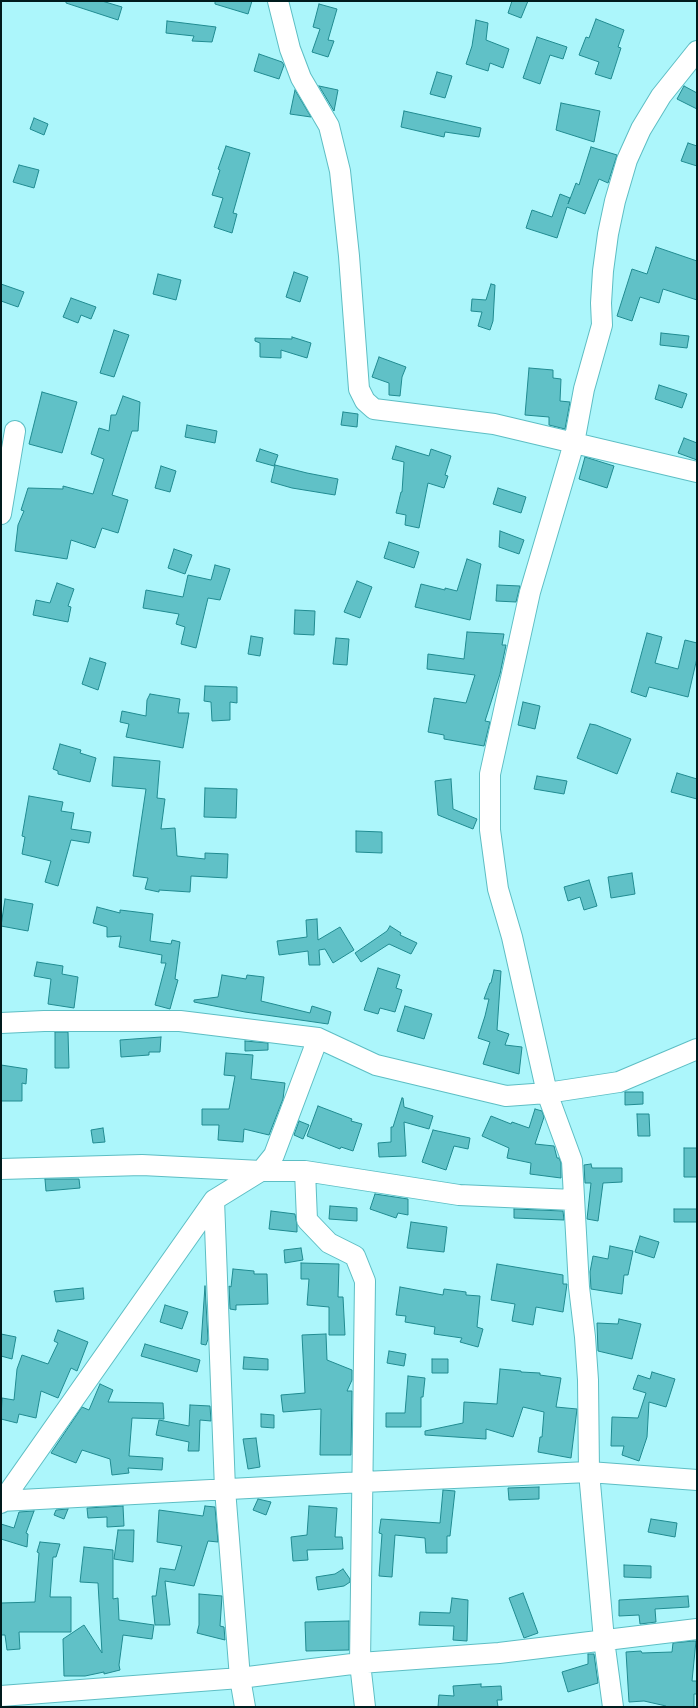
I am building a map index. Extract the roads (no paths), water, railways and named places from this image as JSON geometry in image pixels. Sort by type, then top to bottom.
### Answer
[{"type":"street","points":[[278,1],[290,49],[301,78],[329,126],[340,171],[349,256],[359,388],[365,401],[374,409],[494,424],[697,472]]},
{"type":"street","points":[[613,1707],[604,1640],[589,1472],[588,1380],[579,1287],[572,1161],[547,1093],[512,937],[498,889],[490,830],[490,774],[530,592],[574,443],[584,390],[602,325],[601,303],[608,234],[615,201],[627,160],[641,129],[661,96],[697,51]]},
{"type":"street","points":[[1,514],[15,431]]},
{"type":"street","points":[[1,1023],[44,1020],[180,1021],[318,1038],[376,1065],[506,1096],[547,1093],[619,1082],[697,1049]]},
{"type":"street","points":[[2,1502],[214,1200],[261,1171],[274,1155],[318,1038]]},
{"type":"street","points":[[1,1169],[142,1165],[261,1171],[305,1171],[459,1195],[574,1200]]},
{"type":"street","points":[[305,1171],[307,1220],[329,1243],[355,1256],[365,1281],[360,1663],[365,1707]]},
{"type":"street","points":[[214,1200],[225,1490],[240,1678],[245,1707]]},
{"type":"street","points":[[2,1502],[363,1482],[589,1472],[697,1480]]},
{"type":"street","points":[[1,1696],[240,1678],[360,1663],[499,1653],[697,1629]]}]
